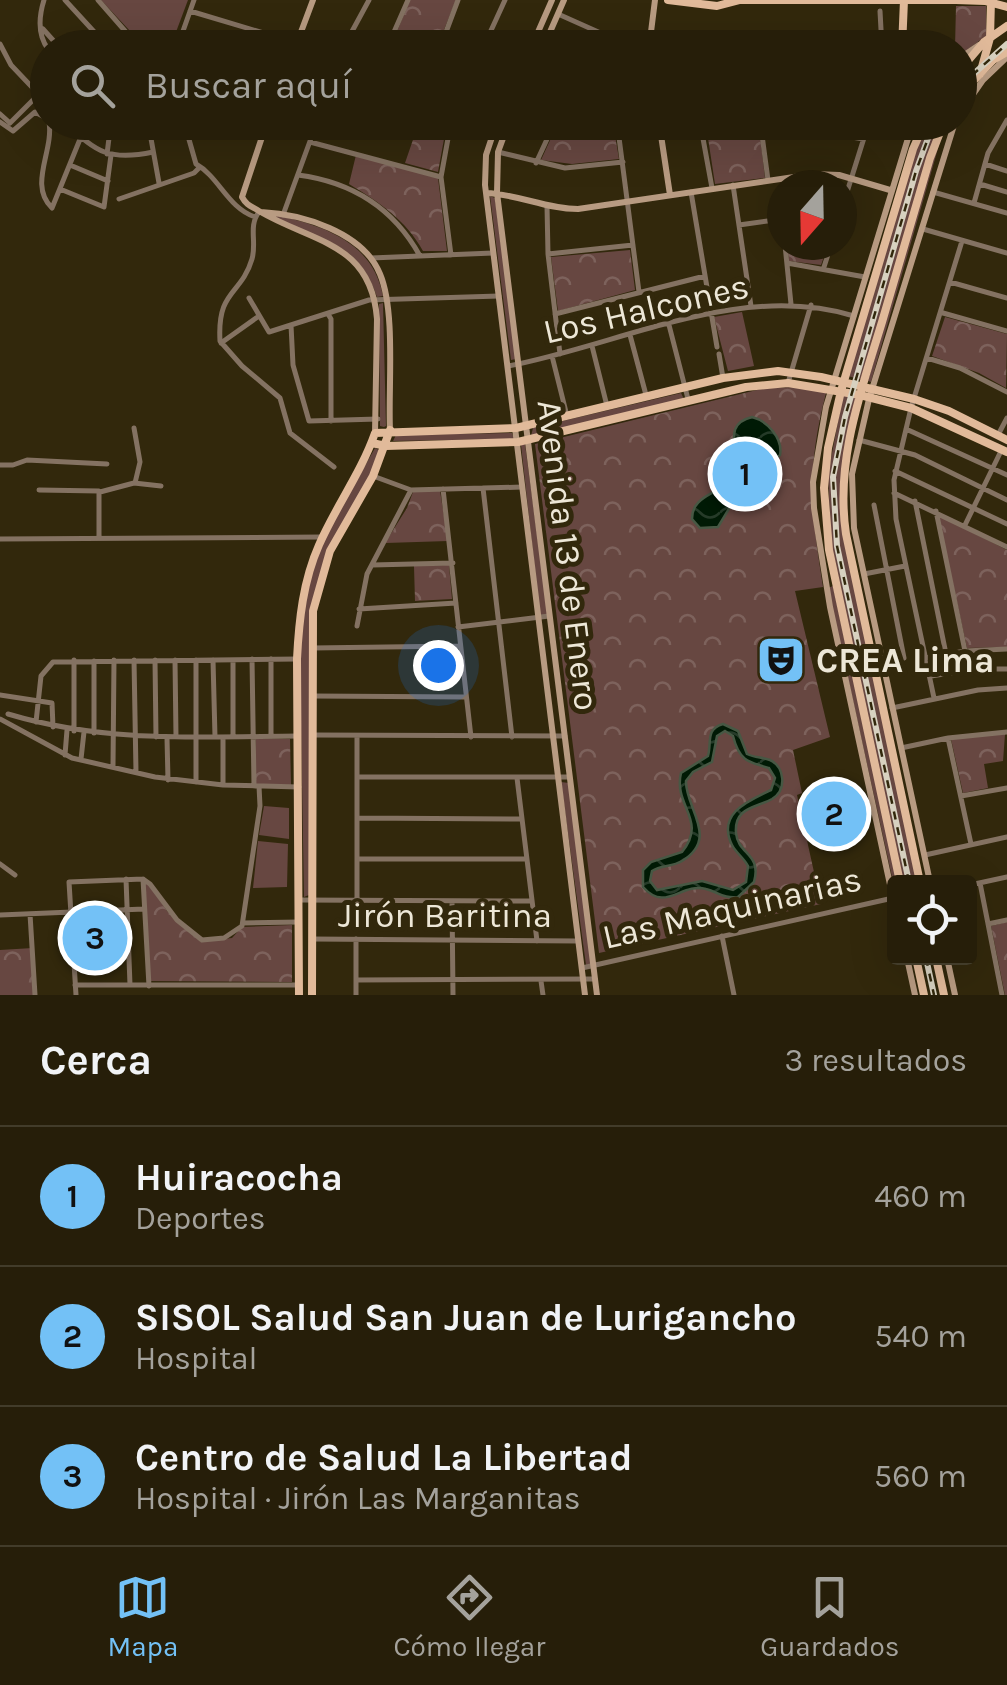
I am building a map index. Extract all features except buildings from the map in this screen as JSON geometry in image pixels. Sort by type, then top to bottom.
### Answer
[{"type":"main road","points":[[302,30],[313,0]]},
{"type":"main road","points":[[539,30],[552,0]]},
{"type":"main road","points":[[551,30],[564,0]]},
{"type":"main road","points":[[650,30],[655,0]]},
{"type":"main road","points":[[668,0],[714,6],[730,1],[991,1],[1007,7]]},
{"type":"main road","points":[[903,30],[904,0]]},
{"type":"main road","points":[[977,80],[991,1]]},
{"type":"main road","points":[[977,47],[1007,26]]},
{"type":"main road","points":[[977,51],[987,40]]},
{"type":"main road","points":[[977,77],[1007,54]]},
{"type":"main road","points":[[977,88],[1007,54]]},
{"type":"main road","points":[[261,140],[242,197],[247,205],[257,214],[325,240],[348,255],[365,273],[376,300],[375,433],[322,538],[304,589],[298,659],[299,990]]},
{"type":"main road","name":"Avenida 13 de Enero","points":[[491,140],[486,154],[486,193],[495,296],[524,487],[585,995]]},
{"type":"main road","name":"Avenida 13 de Enero","points":[[505,140],[497,194],[597,995]]},
{"type":"main road","points":[[662,140],[670,195]]},
{"type":"main road","points":[[899,875],[826,535],[824,472],[837,386],[854,316],[907,140]]},
{"type":"main road","points":[[889,875],[830,607],[814,508],[817,445],[918,140]]},
{"type":"main road","points":[[919,875],[844,523],[845,464],[938,140]]},
{"type":"main road","points":[[928,875],[864,574],[852,498],[866,392],[949,140]]},
{"type":"main road","points":[[486,193],[578,209],[767,180]]},
{"type":"main road","points":[[857,180],[890,190]]},
{"type":"main road","points":[[500,214],[519,199]]},
{"type":"main road","points":[[257,214],[310,221],[336,232],[370,258],[380,274],[386,300],[390,430],[373,476],[324,564],[313,611],[312,995]]},
{"type":"main road","points":[[375,433],[516,428],[723,378],[791,372],[810,374],[837,386]]},
{"type":"main road","points":[[372,444],[518,442],[760,384],[788,383],[837,386],[913,403],[1004,444]]},
{"type":"main road","points":[[913,403],[1004,444]]},
{"type":"main road","points":[[909,965],[915,995]]},
{"type":"main road","points":[[918,965],[924,995]]},
{"type":"main road","points":[[938,965],[944,995]]},
{"type":"main road","points":[[949,965],[955,995]]},
{"type":"street","points":[[40,30],[44,0]]},
{"type":"street","points":[[65,0],[92,30]]},
{"type":"street","points":[[98,0],[124,30]]},
{"type":"street","points":[[183,30],[194,0]]},
{"type":"street","points":[[353,30],[369,0]]},
{"type":"street","points":[[395,30],[408,0]]},
{"type":"street","points":[[447,30],[458,0]]},
{"type":"street","points":[[491,30],[505,0]]},
{"type":"street","points":[[190,11],[249,30]]},
{"type":"street","points":[[880,11],[881,30]]},
{"type":"street","points":[[558,14],[595,30]]},
{"type":"street","points":[[40,27],[43,30]]},
{"type":"street","points":[[0,44],[30,85]]},
{"type":"street","points":[[0,114],[10,124],[30,103]]},
{"type":"street","points":[[0,122],[13,131],[30,116]]},
{"type":"street","points":[[974,203],[985,164],[1007,120]]},
{"type":"street","points":[[50,140],[40,186],[42,197],[52,208],[81,140]]},
{"type":"street","points":[[83,140],[109,155],[126,158],[153,152]]},
{"type":"street","points":[[60,189],[104,207],[110,140]]},
{"type":"street","points":[[151,140],[160,185]]},
{"type":"street","points":[[188,140],[194,162],[237,207],[257,214],[252,261],[221,310],[221,343],[277,394],[290,433],[334,467]]},
{"type":"street","points":[[447,140],[441,177],[451,255]]},
{"type":"street","points":[[536,163],[547,140]]},
{"type":"street","points":[[620,140],[639,292]]},
{"type":"street","points":[[703,140],[712,188]]},
{"type":"street","points":[[763,140],[767,172]]},
{"type":"street","points":[[853,170],[863,140]]},
{"type":"street","points":[[283,215],[310,142],[441,177]]},
{"type":"street","points":[[502,153],[573,168],[623,162]]},
{"type":"street","points":[[985,164],[1007,170]]},
{"type":"street","points":[[70,165],[108,181]]},
{"type":"street","points":[[120,199],[194,173],[200,166]]},
{"type":"street","points":[[298,175],[340,184],[368,199],[400,227],[420,256]]},
{"type":"street","points":[[980,184],[1007,192]]},
{"type":"street","points":[[733,185],[751,307]]},
{"type":"street","points":[[932,191],[1007,213]]},
{"type":"street","points":[[691,192],[723,378]]},
{"type":"street","points":[[547,206],[556,355],[567,416]]},
{"type":"street","points":[[738,225],[767,221]]},
{"type":"street","points":[[920,228],[1007,254]]},
{"type":"street","points":[[934,698],[906,566],[894,493],[895,471],[962,241]]},
{"type":"street","points":[[548,254],[633,245]]},
{"type":"street","points":[[370,258],[494,253]]},
{"type":"street","points":[[788,260],[791,304]]},
{"type":"street","points":[[824,267],[826,260]]},
{"type":"street","points":[[788,263],[865,277]]},
{"type":"street","points":[[555,314],[705,276]]},
{"type":"street","points":[[950,282],[1007,298]]},
{"type":"street","points":[[249,298],[269,332],[328,314],[333,309],[376,300],[495,296]]},
{"type":"street","points":[[788,383],[811,305]]},
{"type":"street","name":"Los Halcones","points":[[508,366],[751,307],[811,305],[854,316]]},
{"type":"street","points":[[941,312],[1007,331]]},
{"type":"street","points":[[328,314],[331,420]]},
{"type":"street","points":[[221,343],[259,316]]},
{"type":"street","points":[[291,324],[292,366],[309,420],[378,419]]},
{"type":"street","points":[[669,325],[688,401]]},
{"type":"street","points":[[630,335],[646,397]]},
{"type":"street","points":[[592,346],[608,406]]},
{"type":"street","points":[[927,358],[960,368],[1007,392]]},
{"type":"street","points":[[799,384],[808,382],[810,374]]},
{"type":"street","points":[[965,526],[1004,444],[1007,418]]},
{"type":"street","points":[[134,428],[140,462],[136,483]]},
{"type":"street","points":[[906,429],[1007,476]]},
{"type":"street","points":[[859,440],[939,466],[1007,500]]},
{"type":"street","points":[[0,464],[26,460],[107,464]]},
{"type":"street","points":[[895,471],[1007,524]]},
{"type":"street","points":[[373,476],[411,490],[524,487]]},
{"type":"street","points":[[38,490],[100,492],[136,483],[161,486]]},
{"type":"street","points":[[483,488],[512,737]]},
{"type":"street","points":[[357,626],[372,565],[411,490]]},
{"type":"street","points":[[442,490],[471,737]]},
{"type":"street","points":[[99,538],[100,492]]},
{"type":"street","points":[[894,493],[1007,547]]},
{"type":"street","points":[[915,501],[946,654]]},
{"type":"street","points":[[874,505],[904,658]]},
{"type":"street","points":[[936,511],[965,650]]},
{"type":"street","points":[[0,538],[322,538]]},
{"type":"street","points":[[372,565],[453,563]]},
{"type":"street","points":[[864,574],[906,566]]},
{"type":"street","points":[[359,609],[456,603]]},
{"type":"street","points":[[458,627],[551,616]]},
{"type":"street","points":[[311,648],[459,646]]},
{"type":"street","points":[[926,658],[965,650],[1007,649]]},
{"type":"street","points":[[36,722],[43,670],[53,662],[298,659]]},
{"type":"street","points":[[65,756],[74,660]]},
{"type":"street","points":[[94,660],[94,733]]},
{"type":"street","points":[[113,766],[114,660]]},
{"type":"street","points":[[134,660],[136,772]]},
{"type":"street","points":[[155,660],[156,737]]},
{"type":"street","points":[[175,660],[176,737]]},
{"type":"street","points":[[196,660],[196,782]]},
{"type":"street","points":[[213,660],[215,736]]},
{"type":"street","points":[[233,660],[233,736]]},
{"type":"street","points":[[243,923],[260,806],[252,736],[252,660]]},
{"type":"street","points":[[271,660],[271,736]]},
{"type":"street","points":[[930,676],[1007,669]]},
{"type":"street","points":[[892,708],[1007,688]]},
{"type":"street","points":[[0,696],[52,703],[53,727]]},
{"type":"street","points":[[311,696],[465,697]]},
{"type":"street","points":[[5,718],[12,698]]},
{"type":"street","points":[[5,718],[115,735],[298,736]]},
{"type":"street","points":[[5,718],[65,756],[81,760],[168,780],[299,787]]},
{"type":"street","points":[[81,760],[84,732]]},
{"type":"street","points":[[901,748],[1007,732]]},
{"type":"street","points":[[311,735],[566,736]]},
{"type":"street","points":[[223,736],[224,785]]},
{"type":"street","points":[[356,900],[357,736]]},
{"type":"street","points":[[167,737],[168,780]]},
{"type":"street","points":[[948,738],[971,844]]},
{"type":"street","points":[[357,778],[570,777]]},
{"type":"street","points":[[517,778],[536,942]]},
{"type":"street","points":[[961,796],[1007,788]]},
{"type":"street","points":[[358,818],[520,818]]},
{"type":"street","points":[[924,855],[1007,837]]},
{"type":"street","points":[[357,858],[526,858]]},
{"type":"street","points":[[0,864],[14,874],[0,875]]},
{"type":"street","points":[[126,878],[130,986]]},
{"type":"street","points":[[977,884],[1007,878]]},
{"type":"street","points":[[143,879],[149,986]]},
{"type":"street","points":[[76,995],[70,882],[143,879],[176,920],[202,940],[224,938],[243,923],[299,922]]},
{"type":"street","points":[[980,883],[1002,995]]},
{"type":"street","points":[[299,900],[532,900]]},
{"type":"street","points":[[452,900],[453,995]]},
{"type":"street","name":"Las Maquinarias","points":[[582,968],[887,901]]},
{"type":"street","points":[[0,916],[144,908]]},
{"type":"street","points":[[30,914],[35,995]]},
{"type":"street","points":[[988,924],[1007,920]]},
{"type":"street","points":[[722,936],[734,995]]},
{"type":"street","name":"Jirón Baritina","points":[[312,939],[578,940]]},
{"type":"street","points":[[356,939],[356,995]]},
{"type":"street","points":[[356,980],[595,978]]},
{"type":"street","points":[[542,981],[543,995]]},
{"type":"street","points":[[75,984],[299,990]]},
{"type":"street","points":[[116,985],[116,995]]},
{"type":"street","points":[[173,986],[173,995]]},
{"type":"street","points":[[212,986],[212,995]]},
{"type":"street","points":[[252,986],[252,995]]},
{"type":"green space","points":[[101,0],[188,0],[177,30],[129,30]]},
{"type":"green space","points":[[410,0],[456,0],[444,30],[398,30]]},
{"type":"green space","points":[[956,6],[986,6],[986,36],[977,43],[977,30],[955,30]]},
{"type":"green space","points":[[413,140],[444,140],[438,172],[405,163]]},
{"type":"green space","points":[[550,140],[616,140],[619,159],[572,164],[541,160]]},
{"type":"green space","points":[[708,140],[760,140],[765,178],[715,184]]},
{"type":"green space","points":[[920,140],[935,140],[862,380],[848,376]]},
{"type":"green space","points":[[939,145],[871,382],[868,381]]},
{"type":"green space","points":[[356,155],[438,178],[447,251],[423,251],[391,213],[349,184]]},
{"type":"green space","points":[[490,196],[495,198],[516,359],[511,360]]},
{"type":"green space","points":[[267,213],[305,222],[355,247],[377,276],[383,296],[377,297],[358,262],[345,251]]},
{"type":"green space","points":[[630,250],[635,290],[558,311],[551,257]]},
{"type":"green space","points":[[789,260],[823,260],[821,265]]},
{"type":"green space","points":[[383,303],[384,427],[380,426],[379,304]]},
{"type":"green space","points":[[742,312],[754,366],[728,371],[714,317]]},
{"type":"green space","points":[[945,317],[1007,334],[1006,388],[979,373],[932,356]]},
{"type":"green space","points":[[797,387],[826,393],[815,445],[812,490],[823,587],[795,591],[830,737],[793,750],[802,793],[797,795],[821,904],[599,953],[535,444],[765,388]]},
{"type":"green space","points":[[681,393],[684,399],[531,436],[533,428]]},
{"type":"green space","points":[[843,395],[856,398],[840,506],[916,875],[902,875],[831,546],[828,474]]},
{"type":"green space","points":[[512,433],[514,439],[393,441],[396,435]]},
{"type":"green space","points":[[525,444],[548,615],[540,615],[521,445]]},
{"type":"green space","points":[[375,448],[381,451],[378,460],[325,558],[310,615],[309,895],[304,897],[300,667],[303,609],[325,537]]},
{"type":"green space","points":[[440,491],[448,541],[385,543],[413,492]]},
{"type":"green space","points":[[938,515],[1007,550],[1007,647],[967,648]]},
{"type":"green space","points":[[449,565],[452,599],[415,601],[414,566]]},
{"type":"green space","points":[[833,586],[895,875],[892,875],[828,588]]},
{"type":"green space","points":[[1005,734],[1003,761],[984,764],[988,788],[963,793],[951,739]]},
{"type":"green space","points":[[256,739],[290,739],[291,785],[255,784]]},
{"type":"green space","points":[[561,782],[569,783],[591,964],[586,965]]},
{"type":"green space","points":[[264,806],[289,808],[289,839],[259,835]]},
{"type":"green space","points":[[258,841],[288,844],[287,887],[253,888]]},
{"type":"green space","points":[[145,883],[167,911],[201,942],[232,938],[242,927],[292,925],[292,982],[149,981]]},
{"type":"green space","points":[[1007,922],[1007,995],[1005,995],[991,926]]},
{"type":"green space","points":[[33,948],[35,995],[0,995],[0,950]]},
{"type":"water","points":[[752,417],[773,432],[780,455],[761,470],[751,495],[730,507],[718,527],[700,528],[692,519],[693,510],[729,480],[735,465],[734,432],[742,421]]},
{"type":"water","points":[[723,724],[738,731],[747,754],[770,760],[781,773],[782,785],[777,795],[742,813],[736,824],[738,840],[755,865],[754,882],[738,897],[697,888],[659,897],[643,887],[643,870],[651,862],[682,852],[689,841],[691,822],[681,795],[681,773],[708,756],[711,733]],"holes":[[[725,731],[733,736],[741,755],[769,768],[775,778],[771,790],[738,809],[728,824],[732,845],[748,866],[746,882],[733,890],[702,881],[657,890],[650,881],[652,871],[682,861],[699,843],[698,822],[686,781],[693,772],[712,762],[717,736]]]},
{"type":"railway","points":[[977,71],[1007,44]]},
{"type":"railway","points":[[908,875],[837,546],[833,477],[845,417],[927,140]]},
{"type":"railway","points":[[928,965],[934,995]]},
{"type":"place","name":"Huiracocha","points":[[745,474]]},
{"type":"place","name":"CREA Lima","points":[[781,660]]},
{"type":"place","name":"SISOL Salud San Juan de Lurigancho","points":[[834,814]]},
{"type":"place","name":"Centro de Salud La Libertad","points":[[95,938]]}]
